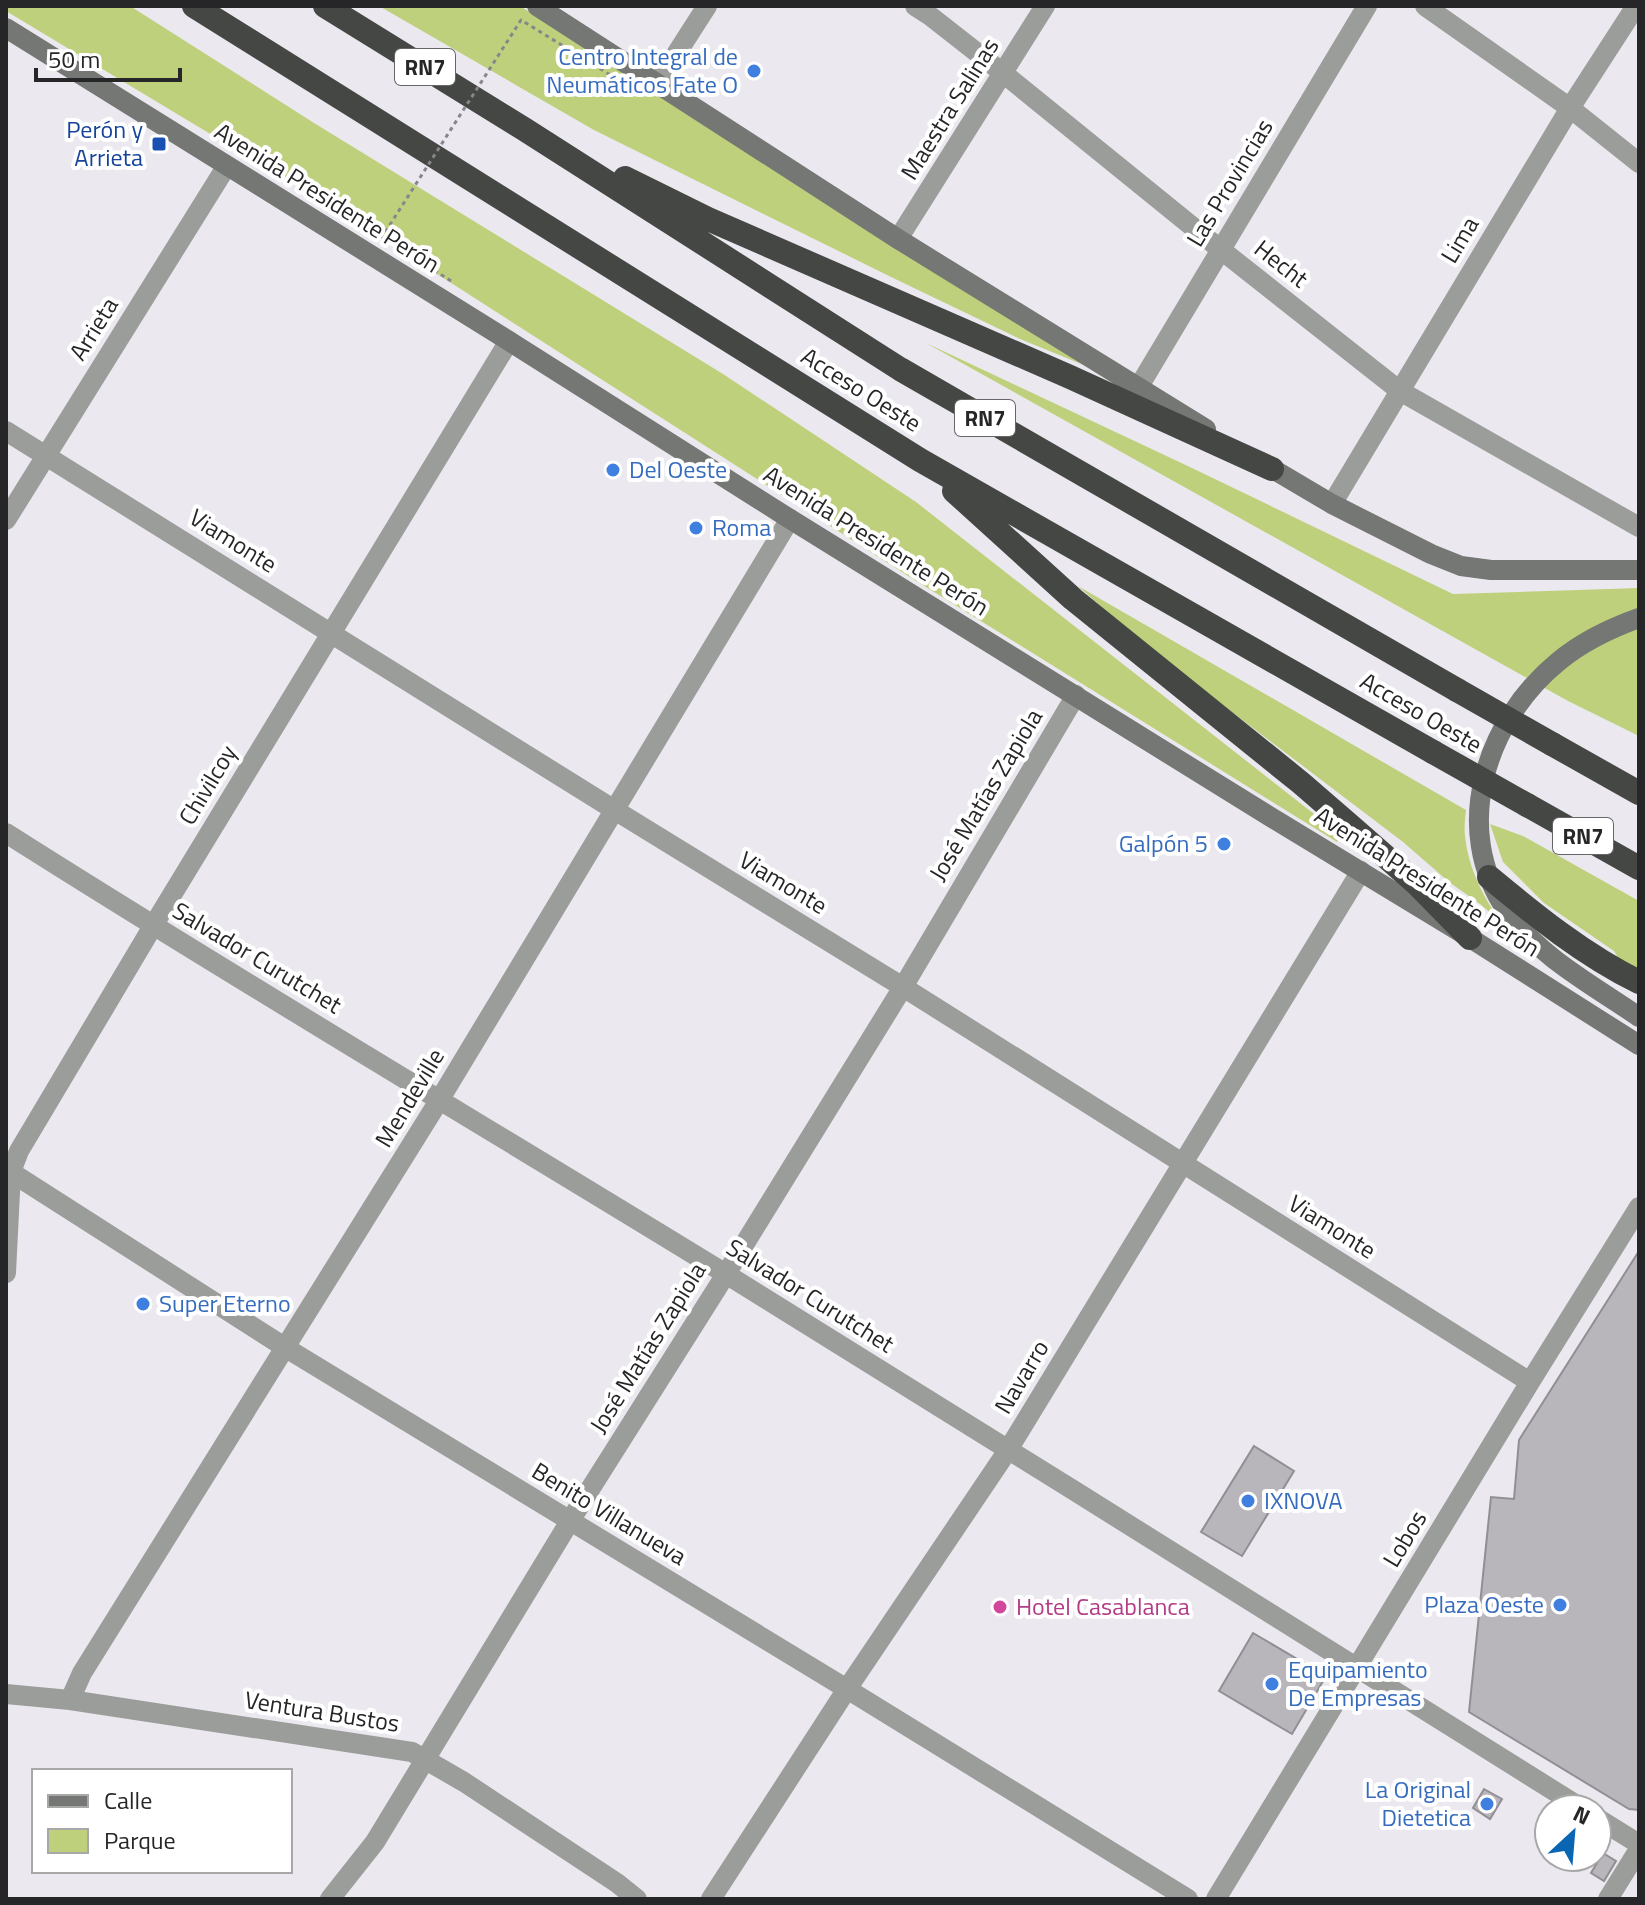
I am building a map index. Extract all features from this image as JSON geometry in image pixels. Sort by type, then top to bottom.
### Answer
[{"type":"highway","name":"Acceso Oeste","points":[[194,6],[920,460],[1639,868]]},
{"type":"highway","name":"Acceso Oeste","points":[[325,6],[900,369],[1639,793]]},
{"type":"highway","points":[[524,129],[708,219],[1272,469]]},
{"type":"highway","points":[[920,460],[1073,599],[1353,828],[1418,885],[1470,938]]},
{"type":"highway","points":[[1585,762],[1639,781]]},
{"type":"highway","points":[[1489,877],[1551,927],[1639,982]]},
{"type":"street","points":[[537,6],[898,239],[1332,504],[1461,566],[1491,570],[1639,570]]},
{"type":"street","points":[[657,84],[707,6]]},
{"type":"street","name":"Hecht","points":[[915,6],[1400,391],[1639,527]]},
{"type":"street","name":"Maestra Salinas","points":[[898,239],[1045,6]]},
{"type":"street","name":"Las Provincias","points":[[1138,388],[1367,6]]},
{"type":"street","points":[[1425,6],[1570,108],[1639,163]]},
{"type":"street","name":"Lima","points":[[1332,504],[1570,108],[1636,6]]},
{"type":"street","name":"Avenida Presidente Perón","points":[[6,28],[1639,1045]]},
{"type":"street","name":"Arrieta","points":[[6,520],[226,167]]},
{"type":"street","name":"Chivilcoy","points":[[6,1273],[8,1170],[509,341]]},
{"type":"street","name":"Viamonte","points":[[6,431],[903,987],[1530,1382]]},
{"type":"street","name":"Mendeville","points":[[70,1700],[82,1673],[440,1099],[790,519]]},
{"type":"street","points":[[1639,618],[1582,644],[1531,688],[1508,720],[1493,749],[1479,798],[1479,837],[1483,859],[1509,914],[1538,947],[1639,1017]]},
{"type":"street","name":"José Matías Zapiola","points":[[330,1899],[375,1842],[426,1760],[570,1521],[903,987],[1076,695]]},
{"type":"street","name":"Salvador Curutchet","points":[[6,833],[153,926],[726,1274],[1557,1793]]},
{"type":"street","name":"Navarro","points":[[711,1899],[847,1689],[1008,1450],[1361,871]]},
{"type":"street","name":"Benito Villanueva","points":[[8,1170],[286,1348],[1188,1899]]},
{"type":"street","name":"Lobos","points":[[1216,1899],[1639,1207]]},
{"type":"street","name":"Ventura Bustos","points":[[6,1694],[70,1700],[412,1752],[464,1782],[611,1891],[637,1899]]},
{"type":"street","points":[[1608,1899],[1639,1846],[1613,1829]]},
{"type":"path","points":[[451,281],[382,237],[521,20],[612,76]]},
{"type":"green space","points":[[6,6],[130,6],[723,374],[916,502],[1332,828],[1339,840],[1337,842],[905,574],[353,220],[6,11]]},
{"type":"green space","points":[[379,6],[520,6],[1096,370],[1020,339],[594,130]]},
{"type":"green space","points":[[926,343],[1453,594],[1639,588],[1639,736],[1568,701]]},
{"type":"green space","points":[[1078,586],[1466,810],[1465,833],[1473,871],[1483,894],[1503,924],[1403,842],[1149,649]]},
{"type":"green space","points":[[1490,824],[1523,836],[1639,901],[1639,993],[1614,951],[1544,903],[1503,862]]},
{"type":"building","name":"Plaza Oeste","points":[[1639,1251],[1639,1810],[1629,1809],[1613,1799],[1613,1793],[1603,1793],[1469,1712],[1491,1497],[1514,1499],[1519,1440]]},
{"type":"building","name":"IXNOVA","points":[[1254,1446],[1294,1471],[1242,1556],[1201,1532]]},
{"type":"building","name":"Equipamiento De Empresas","points":[[1253,1633],[1326,1676],[1292,1734],[1219,1691]]},
{"type":"building","name":"La Original Dietetica","points":[[1484,1789],[1502,1799],[1490,1819],[1473,1808]]},
{"type":"building","points":[[1591,1873],[1609,1873],[1604,1881]]},
{"type":"place","name":"Centro Integral de Neumáticos Fate O","points":[[754,71]]},
{"type":"place","name":"Perón y Arrieta","points":[[159,144]]},
{"type":"place","name":"Del Oeste","points":[[613,470]]},
{"type":"place","name":"Roma","points":[[696,528]]},
{"type":"place","name":"Galpón 5","points":[[1224,844]]},
{"type":"place","name":"Super Eterno","points":[[143,1304]]},
{"type":"place","name":"IXNOVA","points":[[1248,1501]]},
{"type":"place","name":"Plaza Oeste","points":[[1560,1605]]},
{"type":"place","name":"Hotel Casablanca","points":[[1000,1607]]},
{"type":"place","name":"Equipamiento De Empresas","points":[[1272,1684]]},
{"type":"place","name":"La Original Dietetica","points":[[1487,1804]]}]
